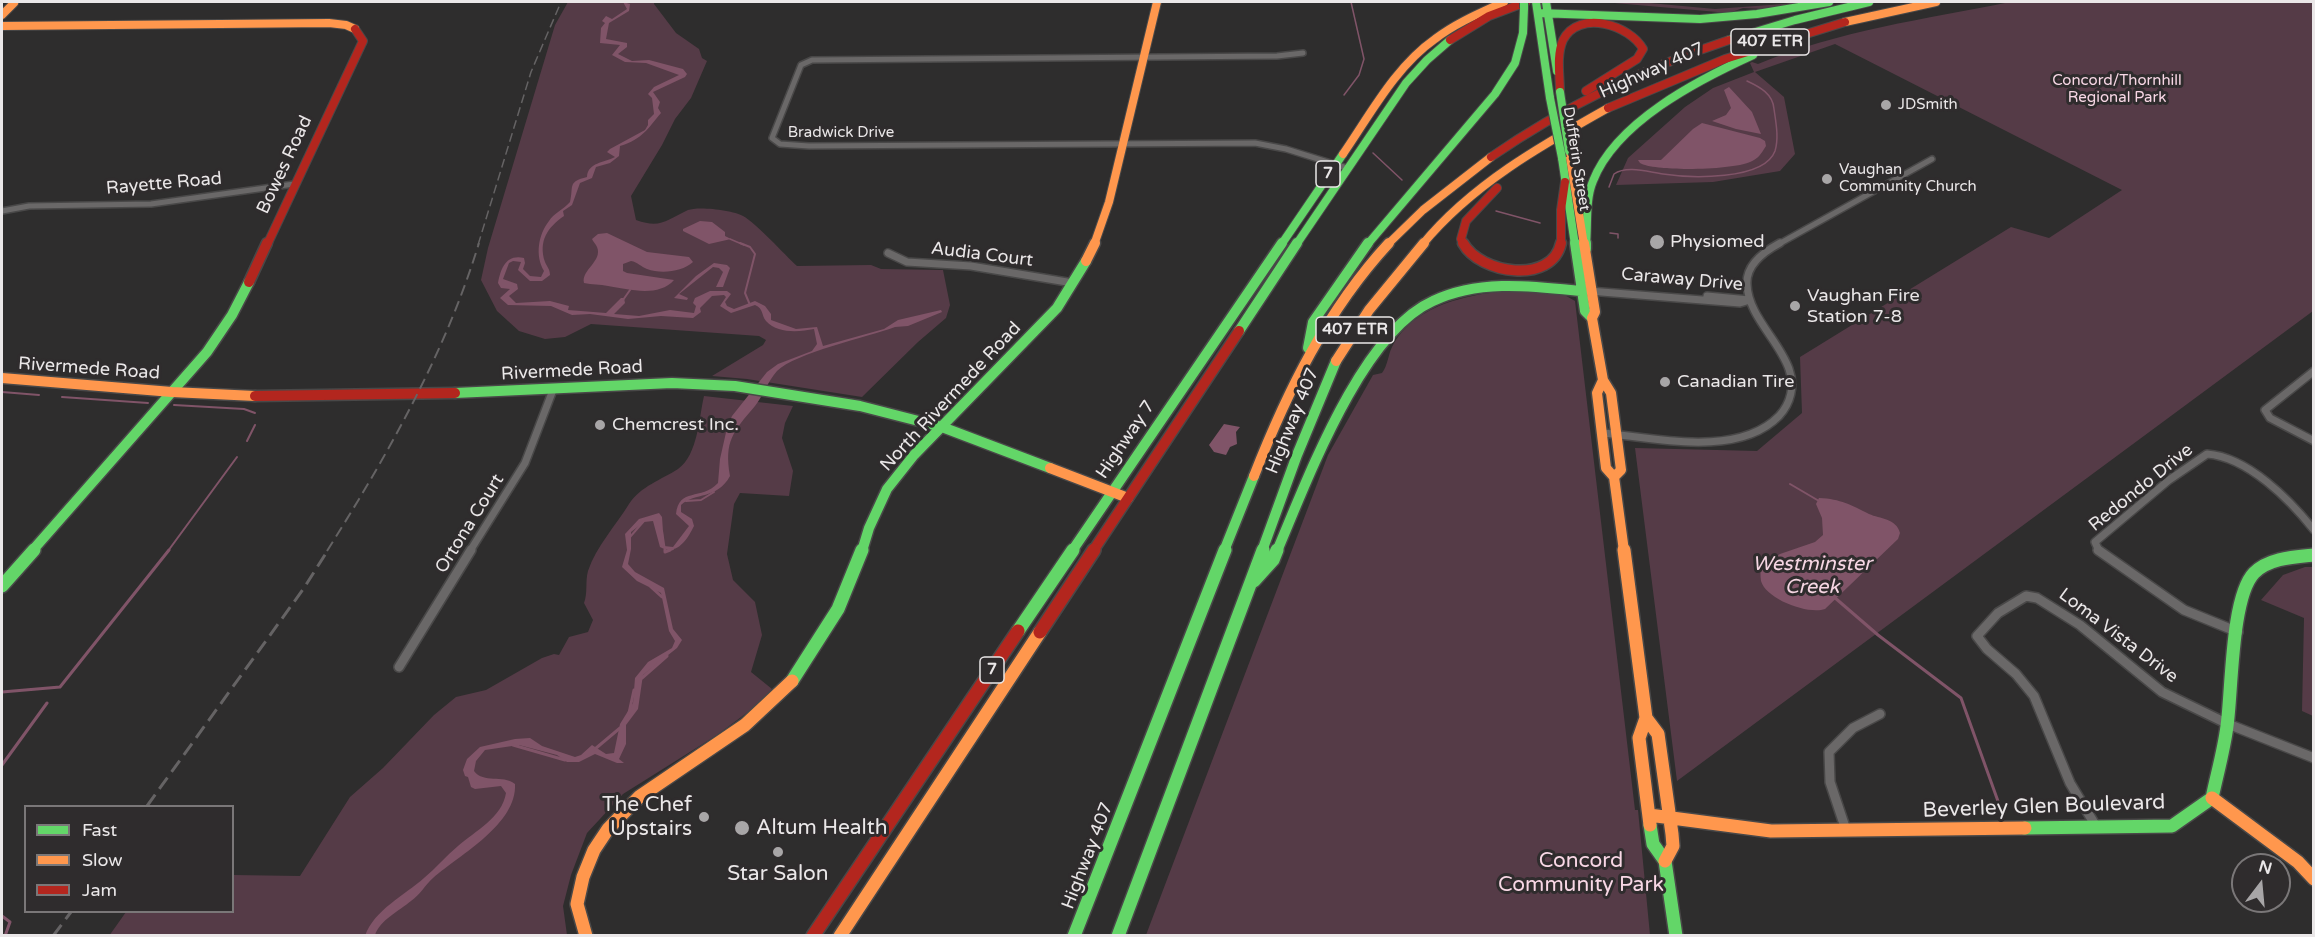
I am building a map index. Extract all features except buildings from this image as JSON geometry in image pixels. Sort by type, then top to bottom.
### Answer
[{"type":"main road","points":[[2,10],[15,2]]},
{"type":"main road","points":[[2,15],[15,2]]},
{"type":"main road","name":"North Rivermede Road","points":[[586,936],[577,904],[583,877],[594,850],[608,829],[639,797],[745,726],[789,685],[805,664],[838,609],[861,555],[869,528],[887,489],[909,461],[1057,308],[1073,283],[1097,236],[1109,202],[1157,2]]},
{"type":"main road","name":"Highway 7","points":[[813,936],[1111,492],[1396,77],[1425,46],[1464,21],[1504,2]]},
{"type":"main road","points":[[1307,357],[1313,322],[1340,281],[1393,213],[1495,94],[1510,71],[1535,6],[1700,19],[1757,14],[1831,2]]},
{"type":"main road","name":"Highway 407","points":[[1074,936],[1275,421],[1307,357],[1338,306],[1362,275],[1414,219],[1478,164],[1543,124],[1630,78],[1740,35],[1869,2]]},
{"type":"main road","name":"Highway 407","points":[[1118,936],[1251,584],[1296,454],[1335,361],[1365,315],[1434,230],[1503,172],[1587,118],[1624,100],[1728,55],[1824,27],[1936,2]]},
{"type":"main road","name":"Highway 7","points":[[840,936],[1347,168],[1409,80],[1435,50],[1489,16],[1535,6]]},
{"type":"main road","name":"Dufferin Street","points":[[1535,6],[1586,249],[1585,311],[1592,318],[1603,380],[1611,393],[1621,470],[1614,477]]},
{"type":"main road","name":"Bowes Road","points":[[2,26],[329,23],[346,25],[357,30],[362,37],[361,46],[232,315],[207,352],[2,586]]},
{"type":"main road","points":[[1543,124],[1571,100],[1637,59],[1643,53],[1644,45],[1632,32],[1606,25],[1579,26],[1569,31],[1562,47],[1555,95]]},
{"type":"main road","points":[[1586,249],[1593,179],[1605,158],[1632,131],[1689,87],[1714,72],[1746,57],[1816,33],[1824,27]]},
{"type":"main road","points":[[1551,141],[1544,153],[1497,188],[1471,214],[1462,228],[1462,241],[1472,255],[1505,270],[1542,266],[1553,259],[1560,246],[1561,208],[1565,182]]},
{"type":"main road","name":"Dufferin Street","points":[[1566,155],[1565,182],[1587,289]]},
{"type":"main road","points":[[1251,584],[1273,560],[1317,457],[1375,351],[1397,325],[1434,300],[1461,291],[1483,287],[1533,286],[1587,289]]},
{"type":"main road","name":"Rivermede Road","points":[[2,378],[172,392],[282,397],[553,390],[672,383],[714,384],[860,406],[942,427],[1128,498]]},
{"type":"main road","name":"Dufferin Street","points":[[1603,380],[1597,393],[1606,468],[1614,477],[1646,718],[1639,738],[1649,815],[1653,844],[1665,861],[1676,936]]},
{"type":"main road","points":[[2313,555],[2284,558],[2262,568],[2248,580],[2240,610],[2228,724],[2212,798],[2298,862],[2313,879]]},
{"type":"main road","name":"Dufferin Street","points":[[1646,718],[1658,734],[1673,846],[1665,861]]},
{"type":"main road","name":"Beverley Glen Boulevard","points":[[1649,815],[1771,831],[2172,826],[2212,798]]},
{"type":"street","name":"Bradwick Drive","points":[[1303,53],[1277,56],[808,60],[800,66],[772,138],[780,144],[809,146],[1255,142],[1347,168]]},
{"type":"street","points":[[1603,433],[1717,441],[1748,437],[1761,431],[1780,416],[1790,401],[1793,384],[1789,366],[1750,300],[1747,283],[1754,264],[1767,250],[1932,159]]},
{"type":"street","name":"Rayette Road","points":[[2,210],[29,206],[151,204],[294,184]]},
{"type":"street","name":"Audia Court","points":[[888,253],[907,262],[971,266],[1073,283]]},
{"type":"street","name":"Caraway Drive","points":[[1587,289],[1713,301],[1743,303],[1750,300]]},
{"type":"street","points":[[2313,371],[2265,410],[2270,418],[2313,441]]},
{"type":"street","name":"Ortona Court","points":[[399,667],[525,463],[553,390]]},
{"type":"street","name":"Redondo Drive","points":[[2238,632],[2184,610],[2101,554],[2095,542],[2180,472],[2205,455],[2211,454],[2224,457],[2278,490],[2313,530]]},
{"type":"street","name":"Loma Vista Drive","points":[[2097,828],[2070,783],[2034,696],[2016,674],[1987,649],[1977,636],[1980,630],[2002,612],[2026,596],[2037,598],[2098,638],[2162,692],[2228,724]]},
{"type":"street","points":[[1846,830],[1830,787],[1829,752],[1853,728],[1880,714]]},
{"type":"street","points":[[2228,724],[2313,758]]},
{"type":"green space","points":[[568,2],[654,2],[676,33],[699,49],[702,58],[707,61],[691,98],[675,119],[631,196],[636,220],[652,224],[693,209],[724,210],[749,220],[797,266],[871,265],[881,269],[943,270],[950,305],[946,318],[862,397],[747,379],[712,376],[763,345],[766,340],[759,336],[591,324],[565,337],[545,339],[519,331],[497,311],[481,280],[488,248],[555,25]]},
{"type":"green space","points":[[1603,2],[1639,2],[1715,9],[1810,2],[1765,9],[1743,8],[1729,13]]},
{"type":"green space","name":"Concord/Thornhill Regional Park","points":[[2010,2],[2313,2],[2313,311],[1677,781],[1635,448],[1757,451],[1802,413],[1800,357],[2011,227],[2049,238],[2122,190],[1835,44],[1755,72],[1784,97],[1795,154],[1780,171],[1713,182],[1616,185],[1628,158],[1685,107],[1713,88],[1754,72],[1750,63],[1752,62],[1758,64],[1850,34]]},
{"type":"green space","name":"Concord Community Park","points":[[1519,290],[1561,293],[1575,301],[1635,810],[1638,810],[1650,935],[1146,935],[1328,455],[1373,375],[1382,373],[1392,347],[1402,332],[1431,310],[1466,297]]},
{"type":"green space","points":[[704,396],[793,406],[785,423],[782,438],[793,471],[789,496],[740,493],[734,504],[727,554],[733,580],[755,602],[762,635],[751,672],[772,689],[760,703],[717,735],[623,794],[587,833],[571,875],[563,906],[567,935],[109,936],[125,913],[234,913],[234,875],[300,876],[350,797],[383,768],[434,715],[456,697],[486,690],[542,658],[554,654],[559,655],[569,637],[588,632],[593,620],[584,603],[587,575],[601,545],[634,498],[645,488],[685,463],[694,445]]},
{"type":"green space","points":[[2305,567],[2313,567],[2313,716],[2302,711],[2304,618],[2261,600],[2283,575]]},
{"type":"water","points":[[623,2],[630,4],[629,11],[609,23],[606,39],[627,43],[627,47],[618,54],[632,61],[649,60],[683,69],[687,74],[653,92],[660,102],[658,108],[661,113],[640,136],[620,146],[619,156],[610,163],[596,167],[592,178],[580,183],[572,205],[563,211],[564,216],[549,230],[544,241],[543,254],[550,275],[542,281],[530,281],[518,270],[521,262],[509,263],[503,279],[517,284],[518,289],[509,296],[516,303],[550,301],[569,306],[568,310],[606,313],[621,298],[624,298],[625,303],[614,314],[639,316],[670,310],[694,313],[695,298],[710,291],[727,291],[731,294],[725,302],[727,306],[734,309],[755,301],[765,306],[771,314],[771,320],[796,329],[817,327],[823,346],[884,329],[898,320],[941,310],[942,312],[908,326],[895,327],[815,352],[786,364],[777,371],[732,438],[728,454],[730,476],[725,484],[719,489],[681,505],[681,512],[692,519],[694,526],[685,541],[672,549],[660,547],[653,521],[644,522],[631,532],[628,564],[635,572],[664,588],[673,629],[682,640],[677,648],[643,675],[638,709],[626,725],[626,744],[619,759],[624,763],[617,763],[595,754],[579,762],[567,762],[557,755],[519,745],[485,750],[476,761],[474,771],[483,777],[510,781],[515,784],[513,799],[507,812],[485,837],[433,878],[414,899],[385,920],[375,935],[365,936],[375,918],[424,878],[494,817],[499,810],[506,793],[501,786],[475,789],[471,787],[463,770],[467,759],[480,747],[530,738],[542,746],[575,757],[581,755],[592,745],[606,754],[614,753],[620,724],[633,703],[635,678],[648,662],[672,648],[675,641],[669,631],[661,593],[637,581],[622,567],[627,550],[625,534],[639,519],[659,513],[662,517],[664,546],[673,547],[689,526],[676,514],[681,500],[705,492],[718,483],[720,459],[732,416],[767,372],[778,364],[812,351],[817,344],[814,329],[795,331],[776,328],[766,321],[761,310],[755,305],[731,313],[720,306],[726,297],[724,295],[712,296],[700,308],[701,312],[693,318],[661,316],[628,319],[590,314],[572,315],[551,306],[508,305],[500,298],[510,289],[501,288],[498,283],[503,267],[509,260],[524,258],[523,269],[530,276],[541,277],[544,271],[539,259],[542,233],[551,218],[570,202],[574,183],[587,177],[593,166],[615,157],[607,152],[610,149],[645,130],[648,120],[654,114],[652,98],[648,94],[654,87],[679,75],[646,63],[625,62],[612,55],[620,45],[600,43],[601,28],[605,23],[602,21],[606,16],[612,19],[627,9]]},
{"type":"water","points":[[1729,87],[1752,112],[1761,134],[1712,121],[1726,115],[1731,108],[1724,90]]},
{"type":"water","points":[[1702,123],[1760,138],[1765,141],[1766,146],[1753,161],[1728,167],[1661,168],[1648,166],[1638,160],[1661,160]]},
{"type":"water","points":[[700,221],[712,222],[731,239],[709,244],[683,231]]},
{"type":"water","points":[[607,233],[647,252],[689,257],[693,262],[683,268],[665,272],[653,271],[631,261],[623,264],[623,271],[627,273],[674,280],[667,286],[651,291],[584,283],[584,278],[598,252],[592,239],[598,234]]},
{"type":"water","points":[[714,263],[727,265],[730,268],[723,287],[716,287],[723,272],[713,267],[679,294],[688,298],[687,300],[674,298],[696,276]]},
{"type":"water","points":[[1224,424],[1240,427],[1236,432],[1237,444],[1230,447],[1226,455],[1214,452],[1209,445]]},
{"type":"water","name":"Westminster Creek","points":[[1819,498],[1840,501],[1887,520],[1895,524],[1900,533],[1898,539],[1825,609],[1809,610],[1789,604],[1764,588],[1760,566],[1780,554],[1815,542],[1823,535],[1822,518],[1816,504]]},
{"type":"waterway","name":"Westminster Creek","points":[[1344,95],[1359,75],[1364,59],[1351,2]]},
{"type":"waterway","points":[[1609,187],[1614,174],[1625,170],[1690,176],[1725,175],[1742,173],[1768,161],[1775,151],[1777,141],[1773,104],[1765,92],[1747,81]]},
{"type":"waterway","name":"Westminster Creek","points":[[1373,153],[1402,180]]},
{"type":"waterway","name":"Westminster Creek","points":[[1496,211],[1540,223]]},
{"type":"waterway","name":"Westminster Creek","points":[[1610,233],[1618,234],[1618,238]]},
{"type":"waterway","points":[[730,239],[744,245]]},
{"type":"waterway","points":[[740,243],[750,247],[755,254],[745,293],[750,305]]},
{"type":"waterway","points":[[623,300],[630,290]]},
{"type":"waterway","points":[[2,392],[39,395]]},
{"type":"waterway","points":[[62,397],[148,403]]},
{"type":"waterway","points":[[174,405],[244,409],[255,413]]},
{"type":"waterway","points":[[247,441],[255,425]]},
{"type":"waterway","points":[[168,551],[237,457]]},
{"type":"waterway","name":"Westminster Creek","points":[[1790,484],[1819,501]]},
{"type":"waterway","points":[[686,501],[701,500],[714,492]]},
{"type":"waterway","points":[[630,537],[644,521]]},
{"type":"waterway","points":[[662,531],[665,551]]},
{"type":"waterway","points":[[666,551],[673,549]]},
{"type":"waterway","points":[[2,692],[60,687],[169,550]]},
{"type":"waterway","points":[[665,551],[670,550]]},
{"type":"waterway","points":[[651,587],[662,597]]},
{"type":"waterway","name":"Westminster Creek","points":[[1834,597],[1878,635],[1961,698],[1999,804]]},
{"type":"waterway","points":[[642,678],[667,656]]},
{"type":"waterway","points":[[629,713],[634,690]]},
{"type":"waterway","points":[[2,765],[47,703]]},
{"type":"waterway","points":[[595,749],[620,728]]},
{"type":"waterway","points":[[513,745],[565,760]]},
{"type":"waterway","points":[[2,916],[10,922],[5,936]]},
{"type":"railway","points":[[478,245],[531,72],[561,2]]},
{"type":"railway","points":[[327,551],[372,478],[432,364],[479,243]]},
{"type":"railway","points":[[148,805],[304,588],[328,550]]},
{"type":"railway","points":[[53,936],[70,913]]},
{"type":"traffic: fast","points":[[1524,2],[1524,8]]},
{"type":"traffic: fast","points":[[1536,2],[1550,98]]},
{"type":"traffic: fast","points":[[1546,2],[1557,71]]},
{"type":"traffic: fast","points":[[1538,13],[1700,19],[1757,14],[1829,2]]},
{"type":"traffic: fast","points":[[1729,40],[1795,20],[1869,2]]},
{"type":"traffic: fast","points":[[1308,348],[1313,322],[1367,244],[1495,94],[1515,63],[1523,33],[1524,8]]},
{"type":"traffic: fast","points":[[1239,331],[1397,96],[1416,71],[1450,40]]},
{"type":"traffic: fast","points":[[1586,249],[1590,188],[1603,161],[1619,141],[1639,123],[1686,90],[1753,55]]},
{"type":"traffic: fast","points":[[1560,92],[1569,151]]},
{"type":"traffic: fast","points":[[1550,98],[1562,158]]},
{"type":"traffic: fast","points":[[1018,631],[1343,154]]},
{"type":"traffic: fast","points":[[1562,158],[1585,311],[1592,318]]},
{"type":"traffic: fast","points":[[792,681],[838,609],[861,555],[869,528],[887,489],[914,455],[1057,308],[1086,261]]},
{"type":"traffic: fast","points":[[2,586],[207,352],[232,315],[249,282]]},
{"type":"traffic: fast","points":[[1254,581],[1273,560],[1317,457],[1349,397],[1375,351],[1397,325],[1415,310],[1434,300],[1461,291],[1483,287],[1533,286],[1581,291]]},
{"type":"traffic: fast","points":[[1118,936],[1219,671],[1297,455],[1336,361]]},
{"type":"traffic: fast","points":[[455,393],[672,383],[735,386],[860,406],[942,427],[1050,468]]},
{"type":"traffic: fast","points":[[1074,936],[1254,476]]},
{"type":"traffic: fast","points":[[2025,828],[2172,826],[2212,798],[2227,731],[2240,609],[2248,581],[2260,568],[2278,560],[2314,555]]},
{"type":"traffic: fast","points":[[1650,825],[1653,844],[1665,861],[1676,936]]},
{"type":"traffic: slow","points":[[1086,261],[1095,243],[1109,202],[1157,2]]},
{"type":"traffic: slow","points":[[1343,154],[1390,85],[1424,47],[1452,27],[1504,2]]},
{"type":"traffic: slow","points":[[1845,22],[1936,2]]},
{"type":"traffic: slow","points":[[2,15],[14,3]]},
{"type":"traffic: slow","points":[[2,26],[329,23],[346,25],[355,29]]},
{"type":"traffic: slow","points":[[1336,361],[1369,310],[1435,229],[1488,183],[1546,143],[1608,108]]},
{"type":"traffic: slow","points":[[1569,151],[1595,312],[1592,318],[1603,380],[1611,393],[1621,470],[1614,477]]},
{"type":"traffic: slow","points":[[1254,476],[1294,384],[1326,327],[1364,272],[1386,246],[1423,210],[1491,157]]},
{"type":"traffic: slow","points":[[2,378],[172,392],[255,396]]},
{"type":"traffic: slow","points":[[1603,380],[1597,393],[1606,468],[1614,477],[1646,718],[1639,738],[1650,825]]},
{"type":"traffic: slow","points":[[1050,468],[1128,498]]},
{"type":"traffic: slow","points":[[840,936],[1040,632]]},
{"type":"traffic: slow","points":[[586,936],[577,904],[583,877],[594,850],[608,829],[639,797],[745,725],[792,681]]},
{"type":"traffic: slow","points":[[1646,718],[1658,734],[1672,834],[1673,846],[1665,861]]},
{"type":"traffic: slow","points":[[2212,798],[2298,862],[2314,879]]},
{"type":"traffic: slow","points":[[1649,815],[1771,831],[2025,828]]},
{"type":"traffic: jam","points":[[1450,40],[1489,16],[1526,2]]},
{"type":"traffic: jam","points":[[1608,108],[1725,59],[1845,22]]},
{"type":"traffic: jam","points":[[1560,92],[1560,49],[1565,37],[1572,30],[1582,25],[1607,24],[1619,27],[1638,40],[1643,49],[1637,59],[1586,91]]},
{"type":"traffic: jam","points":[[249,282],[363,41],[355,29]]},
{"type":"traffic: jam","points":[[1491,157],[1545,121],[1605,89],[1667,62],[1729,40]]},
{"type":"traffic: jam","points":[[1497,188],[1466,221],[1461,239],[1468,251],[1487,264],[1500,268],[1526,270],[1549,263],[1560,250],[1561,210],[1565,182]]},
{"type":"traffic: jam","points":[[1040,632],[1239,331]]},
{"type":"traffic: jam","points":[[255,396],[455,393]]},
{"type":"traffic: jam","points":[[813,936],[1018,631]]},
{"type":"place","name":"JDSmith","points":[[1886,105]]},
{"type":"place","name":"Vaughan Community Church","points":[[1827,179]]},
{"type":"place","name":"Physiomed","points":[[1657,242]]},
{"type":"place","name":"Vaughan Fire Station 7-8","points":[[1795,306]]},
{"type":"place","name":"Canadian Tire","points":[[1665,382]]},
{"type":"place","name":"Chemcrest Inc.","points":[[600,425]]},
{"type":"place","name":"The Chef Upstairs","points":[[704,817]]},
{"type":"place","name":"Altum Health","points":[[742,828]]},
{"type":"place","name":"Star Salon","points":[[778,852]]}]
